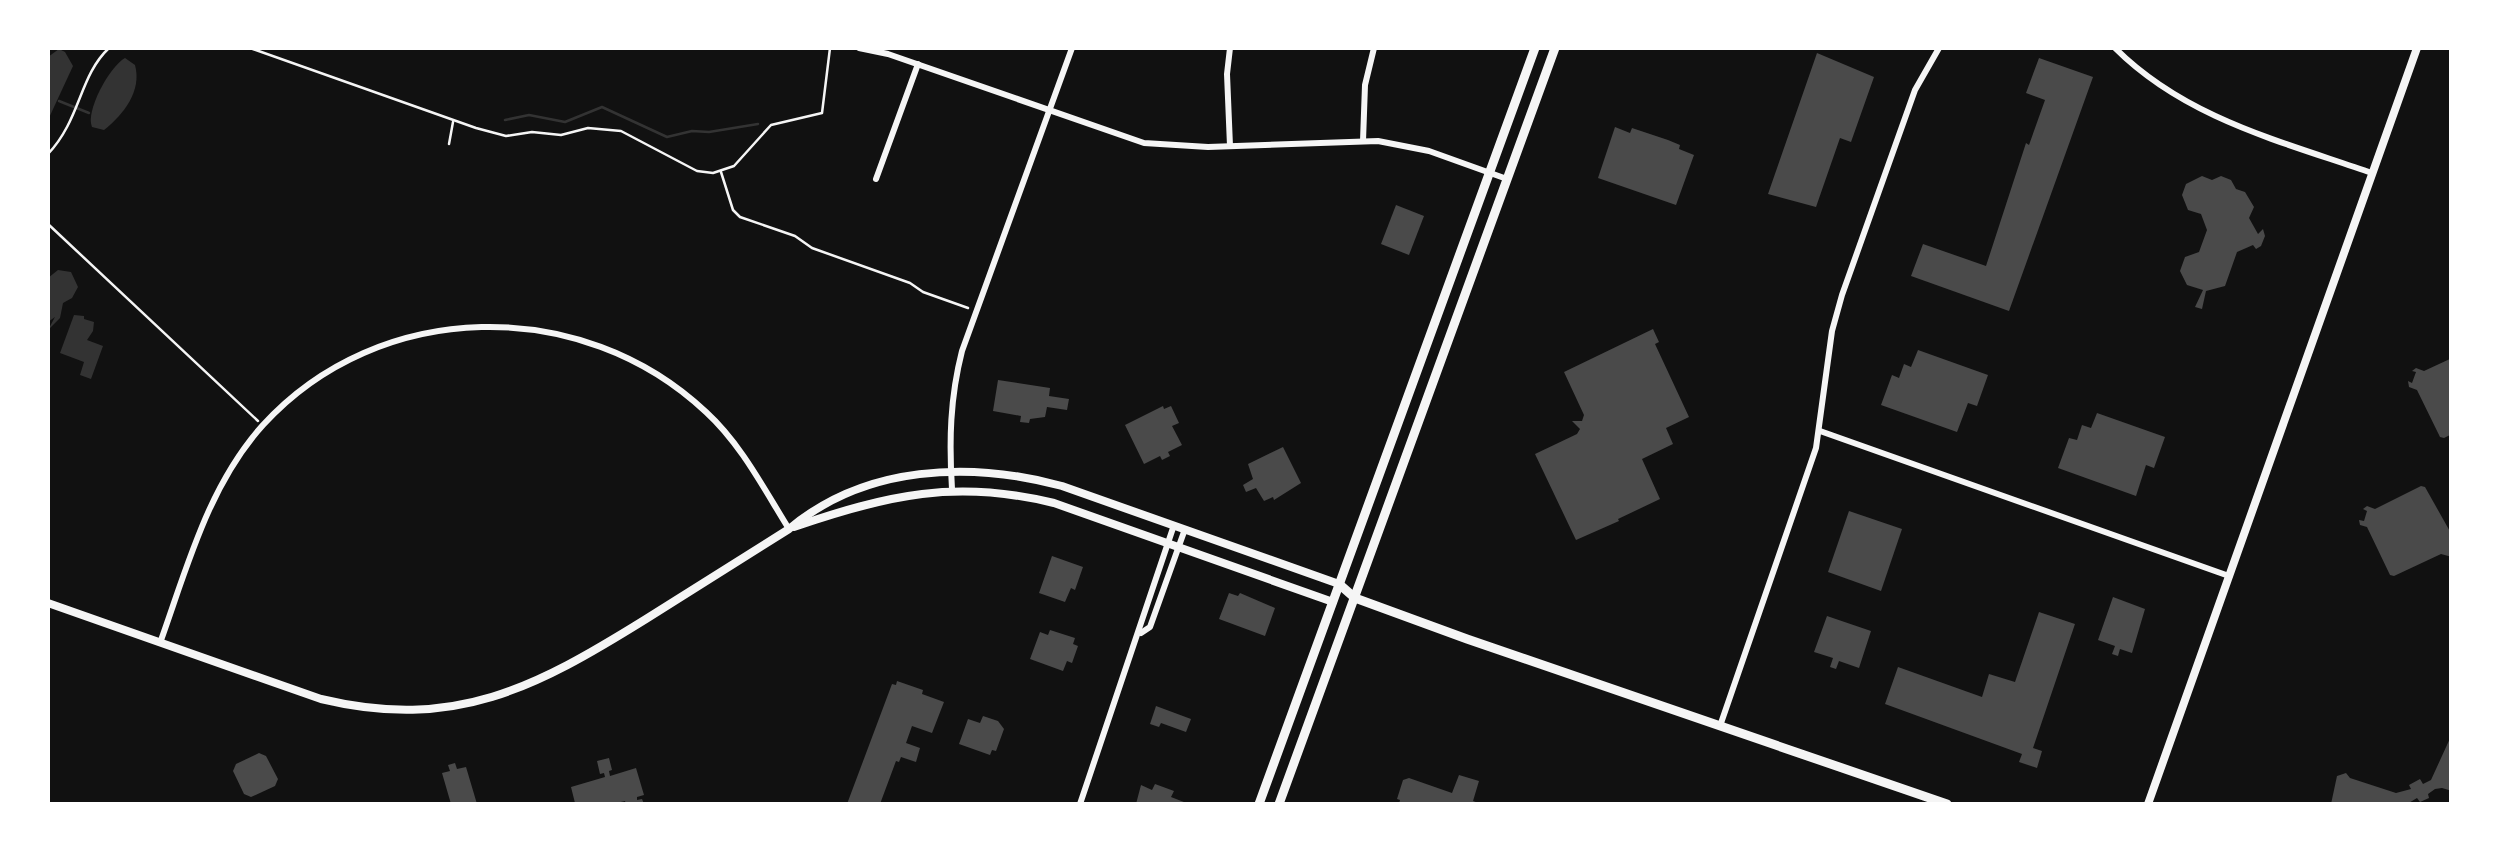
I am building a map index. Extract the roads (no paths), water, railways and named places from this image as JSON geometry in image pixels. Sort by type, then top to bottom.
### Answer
[{"type":"main road","points":[[1260,804],[1534,48]]},
{"type":"main road","points":[[1279,804],[1556,48]]},
{"type":"main road","points":[[1340,584],[1355,598],[1947,804]]},
{"type":"main road","points":[[1333,602],[1355,598]]},
{"type":"street","points":[[859,48],[918,64],[1144,142],[1230,146],[1363,141],[1429,152],[1506,180]]},
{"type":"street","points":[[952,490],[949,424],[953,384],[1072,48]]},
{"type":"street","points":[[1230,48],[1230,146]]},
{"type":"street","points":[[1363,141],[1365,86],[1374,48]]},
{"type":"street","points":[[1720,726],[1820,431],[1837,311],[1915,90],[1938,48]]},
{"type":"street","points":[[2115,48],[2159,86],[2197,109],[2372,173]]},
{"type":"street","points":[[2148,804],[2417,48]]},
{"type":"street","points":[[876,179],[918,64]]},
{"type":"street","points":[[160,643],[216,493],[262,426],[318,378],[399,338],[461,327],[536,329],[574,337],[638,362],[687,395],[725,432],[790,529]]},
{"type":"street","points":[[1820,431],[2229,576]]},
{"type":"street","points":[[48,602],[294,692],[387,710],[451,708],[522,688],[569,666],[790,529],[812,510],[844,494],[884,480],[951,471],[1037,479],[1340,584]]},
{"type":"street","points":[[790,529],[889,498],[989,490],[1038,498],[1333,602]]},
{"type":"street","points":[[1080,804],[1174,526]]},
{"type":"street","points":[[1140,634],[1150,627],[1185,529]]},
{"type":"waterway","points":[[59,101],[89,113]]},
{"type":"waterway","points":[[505,120],[529,115],[565,122],[602,107],[667,137],[758,124]]}]
